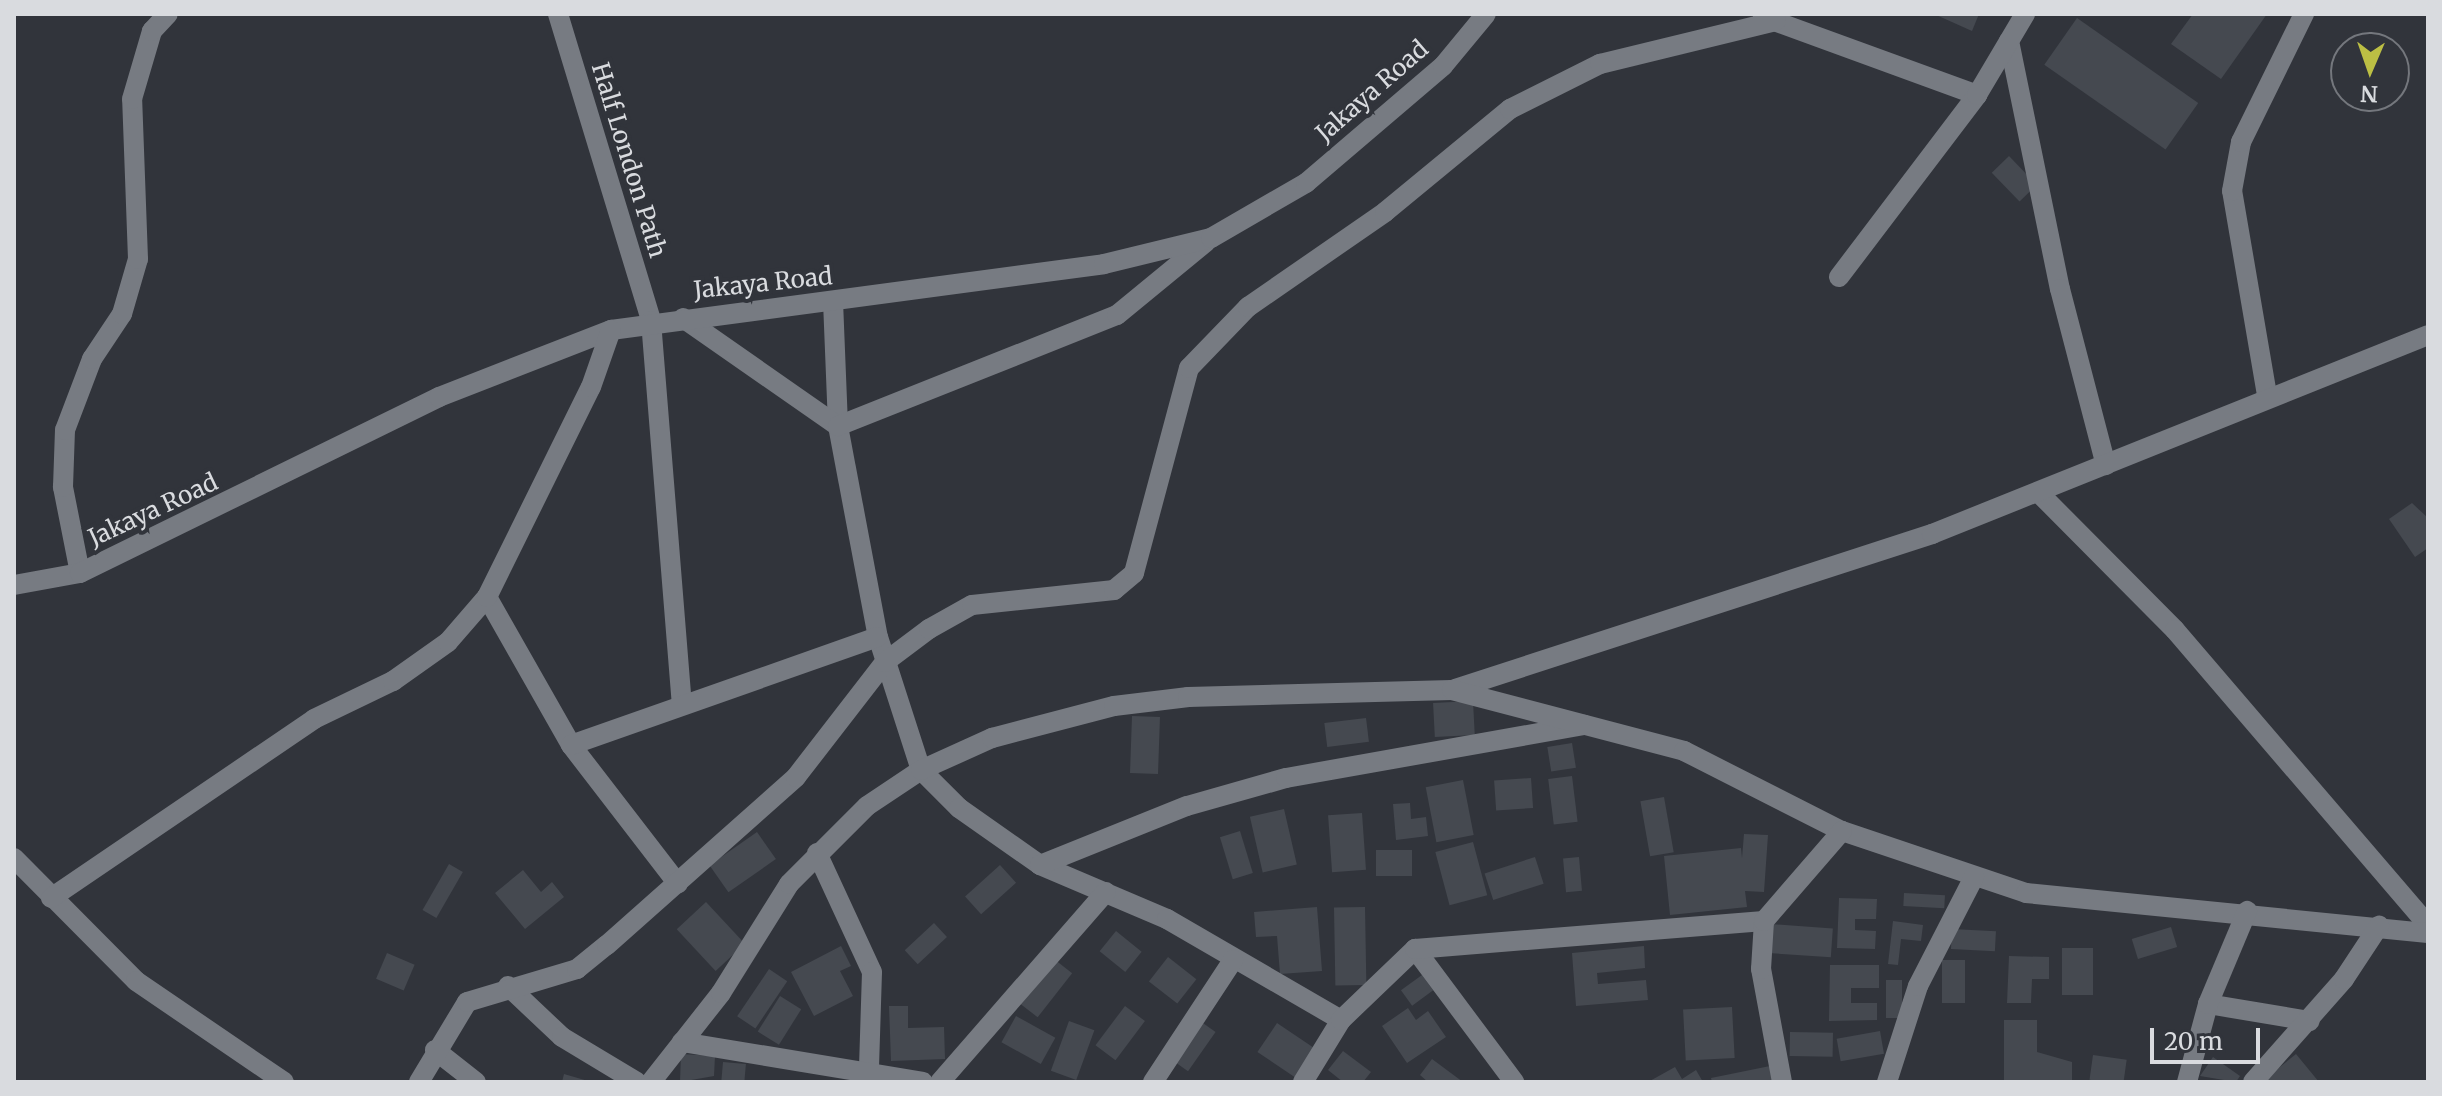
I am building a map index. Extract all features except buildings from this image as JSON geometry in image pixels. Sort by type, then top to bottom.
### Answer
[{"type":"street","points":[[80,573],[63,487],[65,430],[92,359],[122,314],[138,259],[132,99],[152,31],[168,14]]},
{"type":"street","name":"Half London Path","points":[[558,14],[651,321],[682,705]]},
{"type":"street","name":"Jakaya Road","points":[[14,585],[80,573],[439,397],[611,330],[651,321],[833,301],[1104,264],[1211,238],[1306,183],[1443,66],[1486,14]]},
{"type":"street","points":[[1756,14],[1977,95]]},
{"type":"street","points":[[1839,277],[1977,95],[2025,14]]},
{"type":"street","points":[[2267,395],[2232,191],[2241,142],[2304,14]]},
{"type":"street","points":[[419,1082],[435,1050],[467,1002],[508,986],[577,969],[678,884],[796,777],[885,662],[972,605],[1114,590],[1134,573],[1189,368],[1248,307],[1385,212],[1510,109],[1600,64],[1776,21]]},
{"type":"street","points":[[2009,41],[2079,374],[2106,465]]},
{"type":"street","points":[[838,426],[1117,315],[1211,238]]},
{"type":"street","points":[[833,301],[838,426],[878,637],[921,770],[959,808],[1040,865],[1106,892],[1341,1020]]},
{"type":"street","points":[[683,318],[838,426]]},
{"type":"street","points":[[51,898],[314,719],[393,681],[448,642],[487,597],[591,387],[611,330]]},
{"type":"street","points":[[1452,690],[1932,534],[2106,465],[2267,395],[2428,335]]},
{"type":"street","points":[[2038,492],[2175,630],[2428,925]]},
{"type":"street","points":[[487,597],[571,745],[678,884]]},
{"type":"street","points":[[571,745],[878,637]]},
{"type":"street","points":[[651,1082],[817,853],[921,770],[992,738],[1114,706],[1235,694],[1452,690],[1595,723],[1708,762],[1842,831],[1974,877],[2085,903],[2247,911],[2428,933]]},
{"type":"street","points":[[1040,865],[1187,806],[1286,778],[1413,750],[1595,723]]},
{"type":"street","points":[[1782,1082],[1761,969],[1764,921],[1842,831]]},
{"type":"street","points":[[817,853],[872,972],[869,1069]]},
{"type":"street","points":[[14,858],[136,981],[284,1082]]},
{"type":"street","points":[[1887,1082],[1918,986],[1974,877]]},
{"type":"street","points":[[940,1082],[1106,892]]},
{"type":"street","points":[[2187,1082],[2208,1004],[2247,911]]},
{"type":"street","points":[[1303,1082],[1341,1020],[1415,949],[1764,921]]},
{"type":"street","points":[[2253,1082],[2310,1021],[2379,926]]},
{"type":"street","points":[[1415,949],[1514,1082]]},
{"type":"street","points":[[1153,1082],[1233,960]]},
{"type":"street","points":[[508,986],[562,1037],[637,1082]]},
{"type":"street","points":[[2208,1004],[2310,1021]]},
{"type":"street","points":[[682,1042],[869,1069],[923,1082]]},
{"type":"street","points":[[435,1050],[476,1082]]}]
